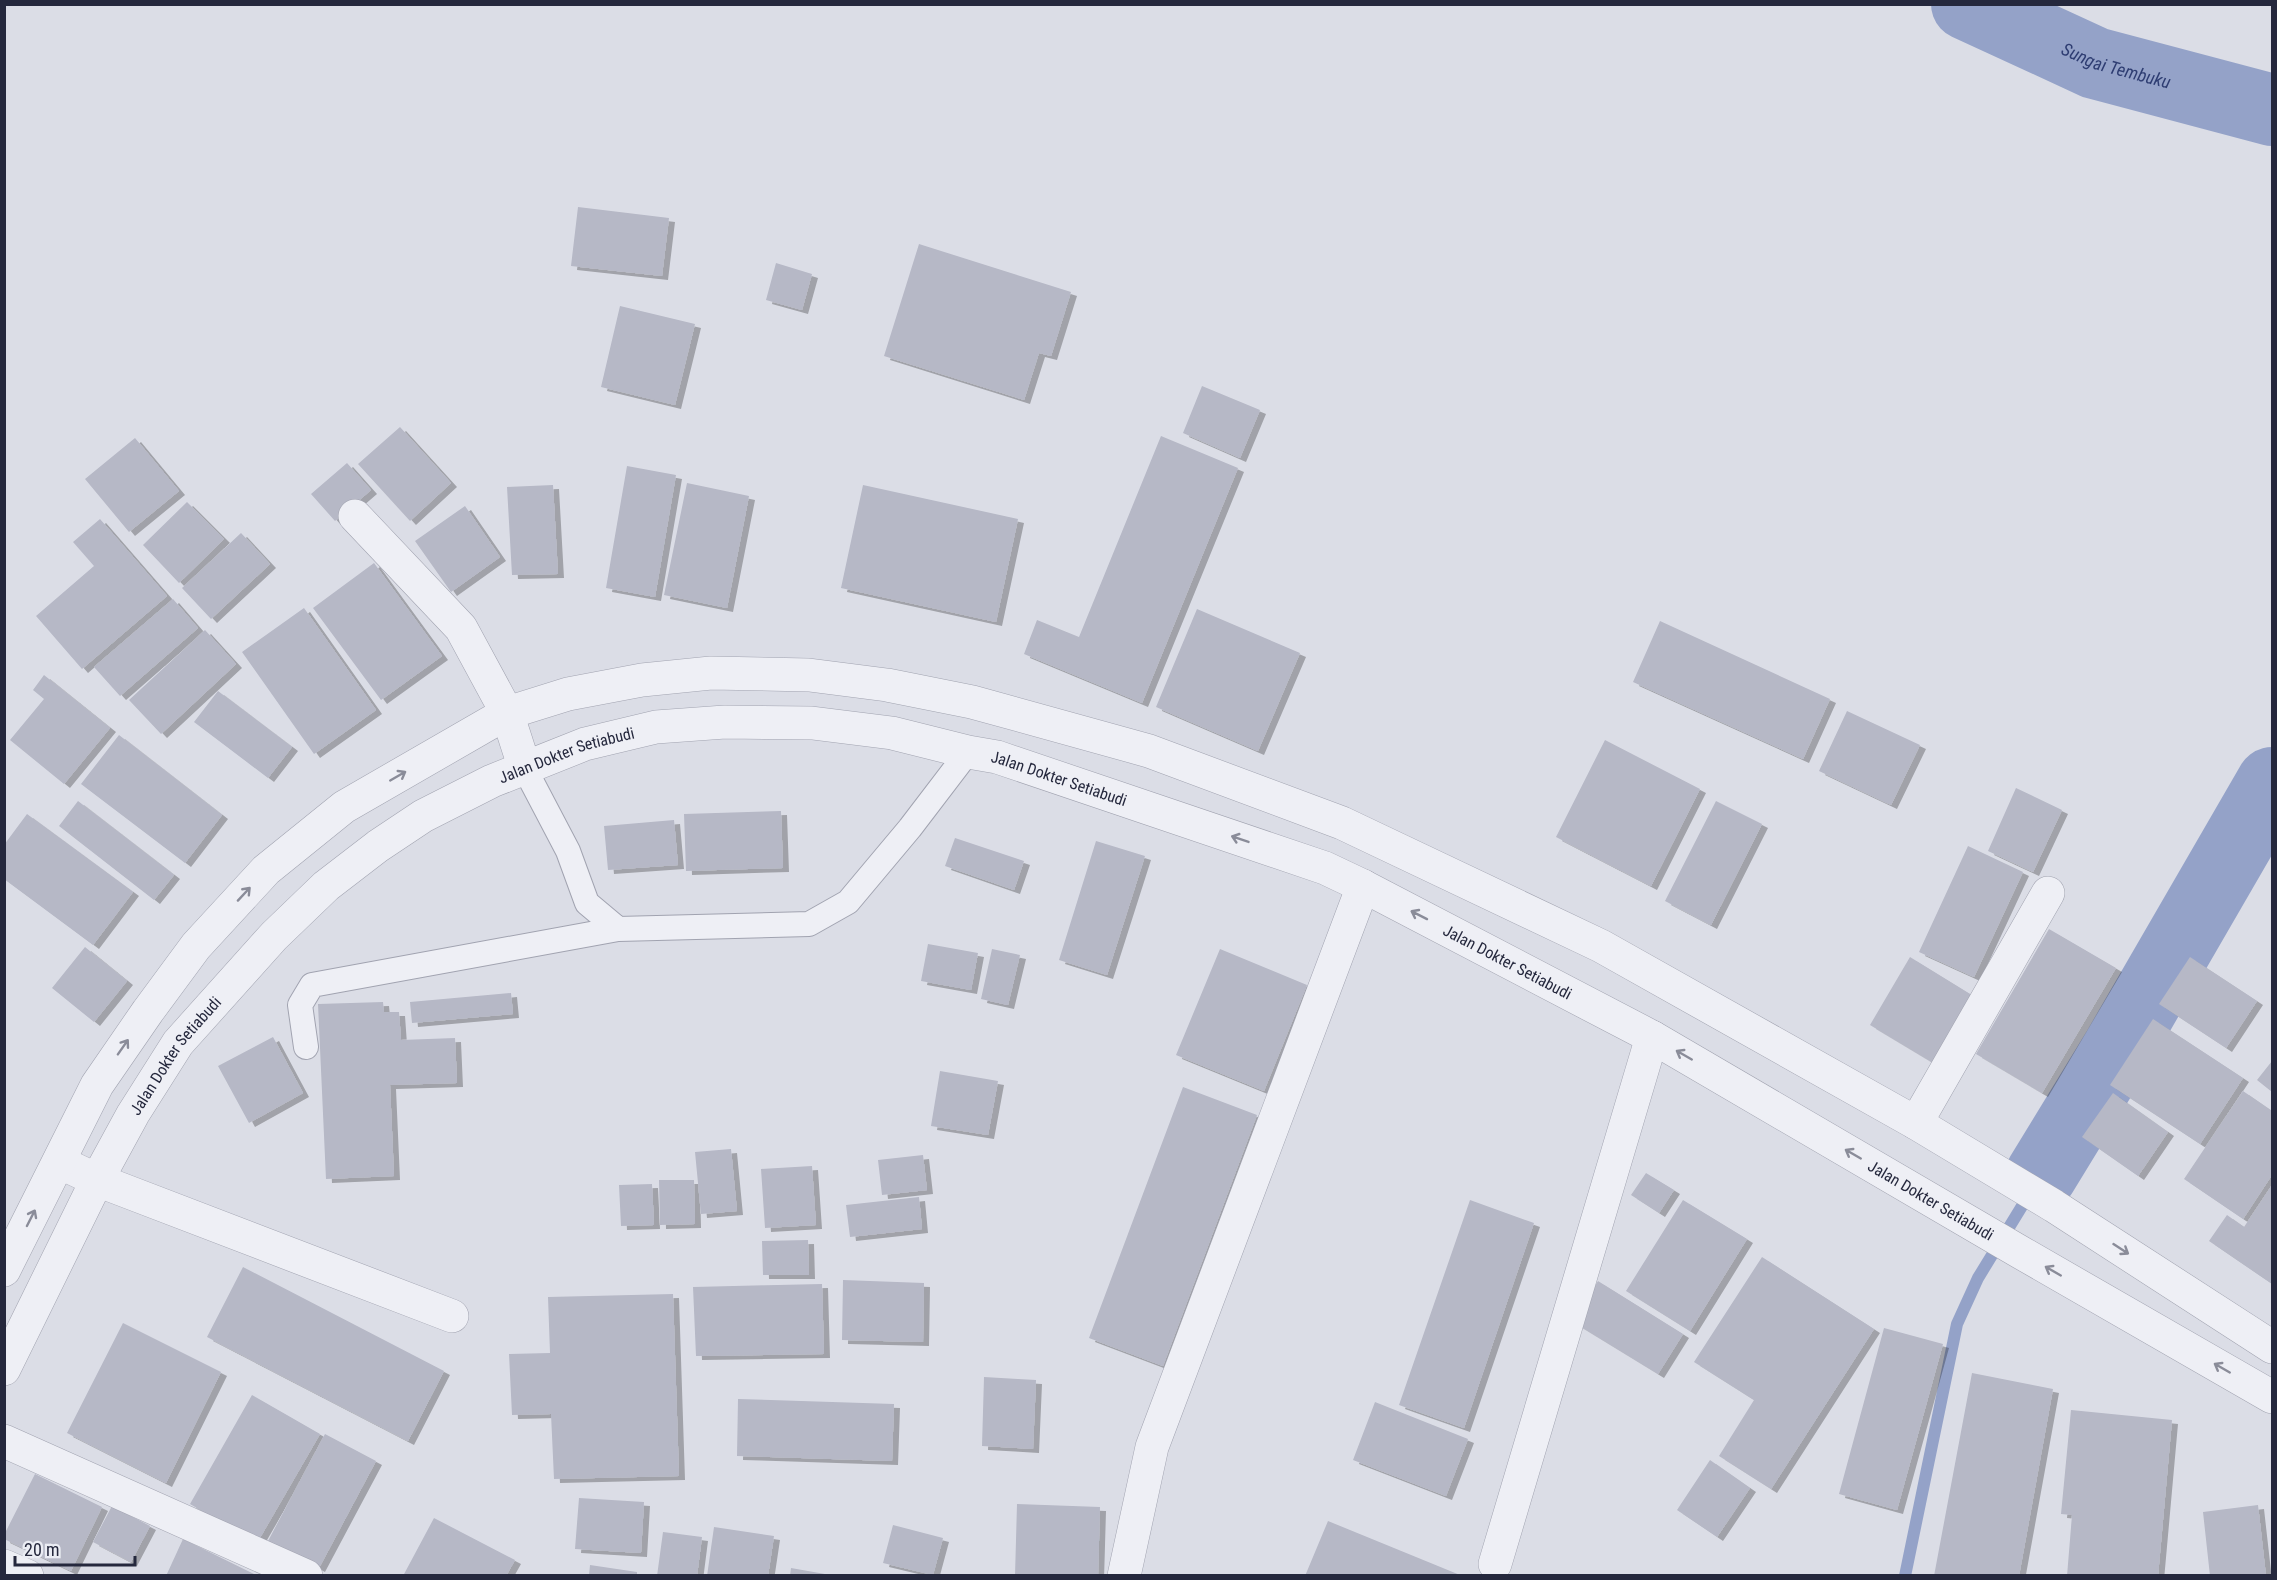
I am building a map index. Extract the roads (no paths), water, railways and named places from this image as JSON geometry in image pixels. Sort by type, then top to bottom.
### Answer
[{"type":"street","points":[[356,516],[461,628],[507,713],[525,769]]},
{"type":"street","points":[[4,1270],[97,1085],[148,1011],[196,946],[266,870],[344,807],[507,713],[568,694],[642,680],[711,674],[809,675],[887,685],[972,702],[1149,751],[1342,823],[1601,946],[1916,1123],[2054,1206],[2272,1347]]},
{"type":"street","name":"Jalan Dokter Setiabudi","points":[[4,1370],[97,1180],[133,1114],[178,1043],[274,936],[326,886],[378,846],[423,816],[492,781],[585,744],[646,730],[725,722],[812,723],[892,733],[997,757],[1325,868],[1652,1037],[2272,1397]]},
{"type":"street","points":[[1124,1575],[1152,1447],[1363,886]]},
{"type":"street","points":[[1916,1123],[2048,893]]},
{"type":"street","points":[[1495,1564],[1652,1037]]},
{"type":"street","points":[[59,1162],[97,1180],[452,1316]]},
{"type":"street","points":[[4,1441],[306,1575]]},
{"type":"street","points":[[4,1566],[27,1575]]},
{"type":"lane","points":[[306,1047],[300,1005],[312,985],[618,929],[808,924],[848,902],[910,828],[968,752]]},
{"type":"lane","points":[[525,769],[568,851],[586,903],[618,929]]},
{"type":"waterway","name":"Sungai Tembuku","points":[[1967,4],[2095,63],[2272,110]]},
{"type":"waterway","points":[[2041,1175],[2118,1049],[2272,783]]},
{"type":"waterway","points":[[1905,1576],[1957,1324],[1978,1278],[2041,1175]]}]
